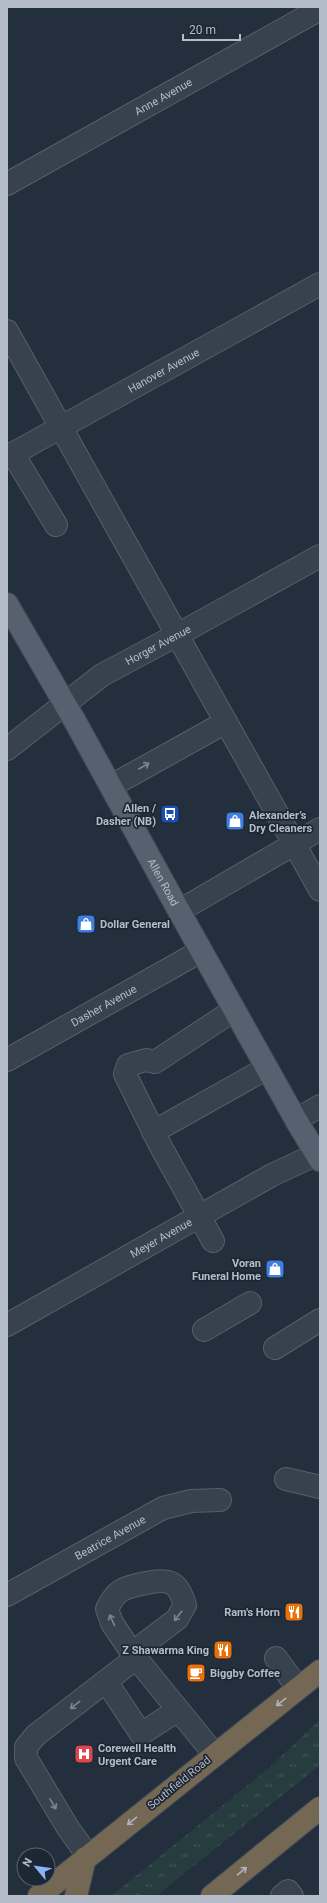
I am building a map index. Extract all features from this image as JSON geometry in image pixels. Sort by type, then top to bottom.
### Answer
[{"type":"highway","name":"Southfield Road","points":[[39,1896],[320,1670]]},
{"type":"highway","points":[[212,1896],[320,1808]]},
{"type":"highway","points":[[76,1896],[87,1857]]},
{"type":"main road","name":"Allen Road","points":[[7,604],[13,627],[66,704],[201,951],[318,1157]]},
{"type":"street","name":"Anne Avenue","points":[[7,184],[320,9]]},
{"type":"street","name":"Hanover Avenue","points":[[10,455],[62,428],[320,284]]},
{"type":"street","points":[[7,331],[320,890]]},
{"type":"street","points":[[10,455],[56,526]]},
{"type":"street","name":"Horger Avenue","points":[[7,749],[102,675],[320,556]]},
{"type":"street","points":[[111,786],[226,722]]},
{"type":"street","points":[[179,911],[320,829]]},
{"type":"street","name":"Dasher Avenue","points":[[7,1060],[201,951]]},
{"type":"street","points":[[213,1242],[198,1217],[125,1074],[128,1065],[146,1060],[155,1062],[234,1010]]},
{"type":"street","points":[[154,1132],[267,1068]]},
{"type":"street","points":[[296,1120],[320,1106]]},
{"type":"street","name":"Meyer Avenue","points":[[7,1325],[272,1175],[318,1157]]},
{"type":"street","points":[[204,1330],[250,1303]]},
{"type":"street","points":[[275,1348],[320,1320]]},
{"type":"street","points":[[286,1479],[320,1487]]},
{"type":"street","name":"Beatrice Avenue","points":[[7,1595],[163,1508],[191,1501],[220,1500]]},
{"type":"street","points":[[87,1857],[26,1758],[26,1747],[36,1735],[106,1681],[134,1655],[215,1755]]},
{"type":"street","points":[[276,1658],[298,1688]]},
{"type":"street","points":[[106,1681],[142,1734],[178,1710]]},
{"type":"street","points":[[282,1896],[288,1891],[292,1896]]},
{"type":"green space","points":[[320,1719],[320,1765],[156,1896],[111,1896],[269,1768]]},
{"type":"place","name":"Allen / Dasher (NB)","points":[[170,814]]},
{"type":"place","name":"Alexander’s Dry Cleaners","points":[[235,821]]},
{"type":"place","name":"Dollar General","points":[[86,924]]},
{"type":"place","name":"Voran Funeral Home","points":[[275,1269]]},
{"type":"place","name":"Ram's Horn","points":[[294,1612]]},
{"type":"place","name":"Z Shawarma King","points":[[223,1650]]},
{"type":"place","name":"Biggby Coffee","points":[[196,1673]]},
{"type":"place","name":"Corewell Health Urgent Care","points":[[84,1754]]}]
